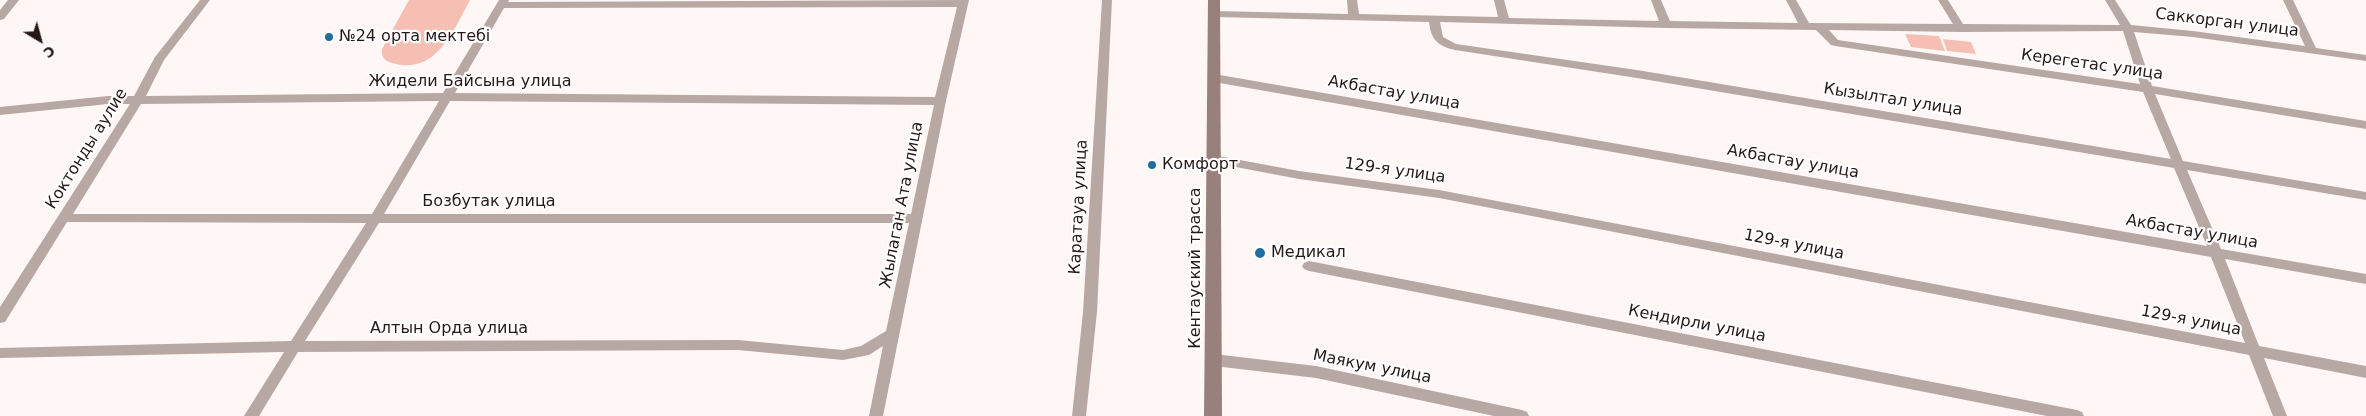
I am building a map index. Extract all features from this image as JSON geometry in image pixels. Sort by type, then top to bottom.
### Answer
[{"type":"main road","name":"Кентауский трасса","points":[[1213,416],[1214,7]]},
{"type":"street","points":[[0,17],[14,0]]},
{"type":"street","name":"Коктонды аулие","points":[[0,318],[138,100],[159,59],[205,0]]},
{"type":"street","name":"Каратауа улица","points":[[1079,416],[1090,312],[1108,0]]},
{"type":"street","points":[[1352,0],[1354,16]]},
{"type":"street","points":[[1499,0],[1504,19]]},
{"type":"street","points":[[1656,0],[1666,25]]},
{"type":"street","points":[[1791,0],[1806,27]]},
{"type":"street","points":[[1943,0],[1961,29]]},
{"type":"street","points":[[2110,0],[2126,28],[2148,89],[2216,253],[2280,416]]},
{"type":"street","points":[[2288,0],[2312,50]]},
{"type":"street","points":[[251,416],[375,219],[502,3],[963,2]]},
{"type":"street","name":"Жылаган Ата улица","points":[[876,416],[940,102],[963,2]]},
{"type":"street","name":"Саккорган улица","points":[[1214,7],[1354,16],[1666,25],[1961,29],[2126,28],[2193,34],[2366,58]]},
{"type":"street","name":"Кызылтал улица","points":[[1434,19],[1435,37],[1443,44],[1455,47],[1637,74],[2178,163],[2366,196]]},
{"type":"street","name":"Керегетас улица","points":[[1820,27],[1835,43],[2148,89],[2366,125]]},
{"type":"street","name":"Акбастау улица","points":[[1214,78],[2366,279]]},
{"type":"street","name":"Жидели Байсына улица","points":[[0,110],[108,100],[447,97],[940,102]]},
{"type":"street","name":"129-я улица","points":[[1213,160],[1299,175],[1439,194],[2366,372]]},
{"type":"street","name":"Бозбутак улица","points":[[62,218],[916,219]]},
{"type":"street","name":"Кендирли улица","points":[[1309,266],[2077,416]]},
{"type":"street","name":"Алтын Орда улица","points":[[0,353],[294,347],[738,345],[844,354],[864,351],[893,334]]},
{"type":"street","name":"Маякум улица","points":[[1214,360],[1316,372],[1522,416]]},
{"type":"shaded area","points":[[409,0],[470,0],[449,37],[432,57],[420,63],[407,65],[392,63],[384,58],[382,49]]},
{"type":"shaded area","points":[[1905,34],[1939,36],[1945,51],[1911,47]]},
{"type":"shaded area","points":[[1943,39],[1971,42],[1976,54],[1947,51]]},
{"type":"place","name":"№24 орта мектебі","points":[[329,37]]},
{"type":"place","name":"Комфорт","points":[[1152,165]]},
{"type":"place","name":"Медикал","points":[[1260,253]]}]
